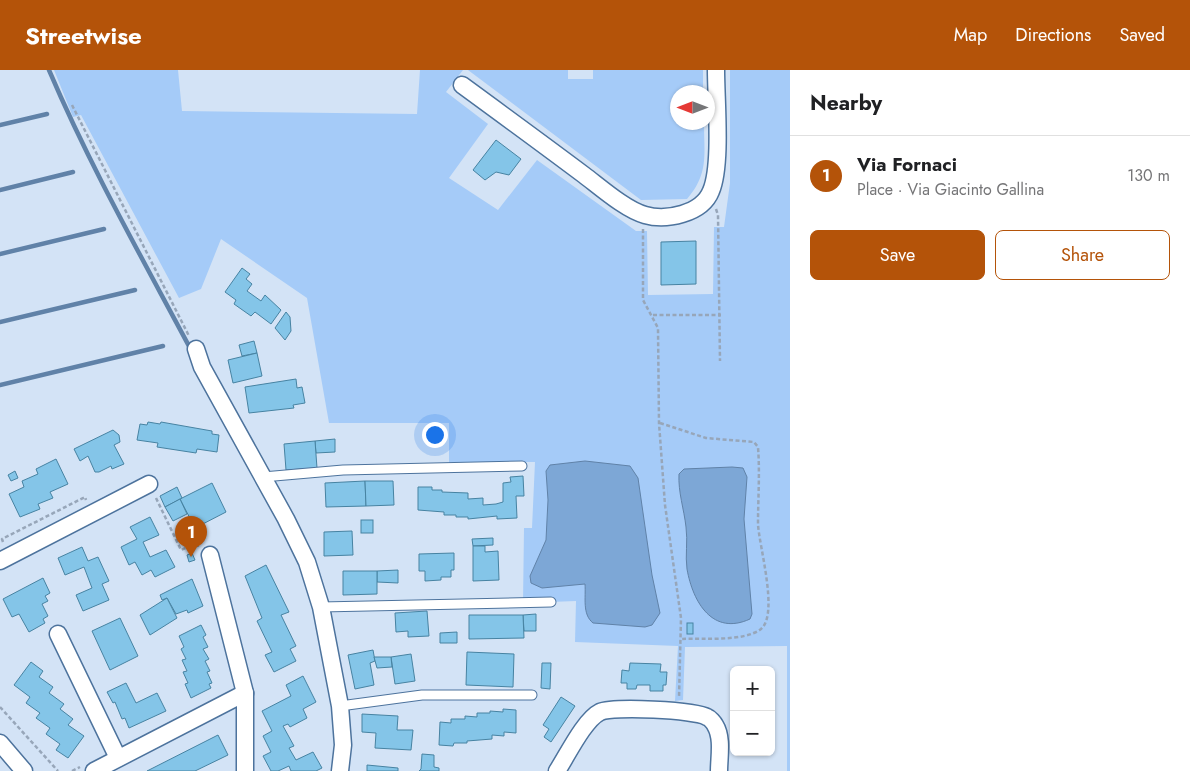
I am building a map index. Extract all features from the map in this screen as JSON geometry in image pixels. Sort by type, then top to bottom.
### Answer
[{"type":"street","points":[[462,85],[611,195],[642,215],[656,217],[681,214],[701,205],[710,193],[716,176],[716,70]]},
{"type":"street","points":[[196,349],[202,367],[263,477],[307,562],[321,606],[340,706],[343,745],[340,771]]},
{"type":"street","points":[[0,561],[149,484]]},
{"type":"street","points":[[205,554],[245,693],[245,771]]},
{"type":"street","points":[[58,634],[118,758]]},
{"type":"street","points":[[94,771],[245,693]]},
{"type":"street","points":[[557,771],[588,723],[599,713],[613,709],[678,712],[708,717],[715,725],[719,736],[719,771]]},
{"type":"street","points":[[0,743],[24,771]]},
{"type":"lane","points":[[263,477],[343,470],[522,466]]},
{"type":"lane","points":[[321,606],[552,602]]},
{"type":"lane","points":[[340,706],[422,695],[532,695]]},
{"type":"path","points":[[72,105],[196,349]]},
{"type":"path","points":[[710,193],[718,214],[721,315],[720,361]]},
{"type":"path","points":[[642,215],[642,300],[658,328],[659,423],[665,505],[682,618],[678,712]]},
{"type":"path","points":[[652,315],[721,315]]},
{"type":"path","points":[[659,423],[706,438],[754,442],[758,448],[758,525],[768,593],[768,615],[762,628],[748,636],[682,639]]},
{"type":"path","points":[[149,484],[181,550],[196,543],[205,554]]},
{"type":"path","points":[[0,707],[21,733],[58,771]]},
{"type":"shaded area","points":[[54,70],[178,70],[182,111],[417,114],[420,70],[463,70],[446,92],[488,124],[449,178],[498,210],[537,160],[636,231],[647,231],[648,295],[713,294],[714,227],[724,227],[730,183],[730,70],[790,70],[790,771],[787,771],[787,646],[685,647],[683,700],[675,701],[678,646],[575,642],[576,601],[523,603],[524,528],[532,528],[535,462],[449,462],[449,423],[329,423],[307,298],[221,239],[201,289],[179,298],[81,115],[73,117]]},
{"type":"shaded area","points":[[468,70],[568,70],[568,79],[593,79],[593,70],[703,70],[703,85],[670,85],[670,130],[704,130],[704,163],[699,181],[687,199],[641,200]]},
{"type":"shaded area","points":[[585,461],[630,466],[638,478],[652,575],[660,613],[652,625],[645,627],[593,623],[587,615],[585,584],[542,588],[531,583],[530,576],[546,540],[548,500],[546,471],[550,465]]},
{"type":"shaded area","points":[[743,468],[747,477],[744,519],[752,614],[750,619],[737,623],[725,623],[715,620],[707,613],[694,594],[690,582],[686,564],[687,532],[679,487],[679,474],[684,469]]},
{"type":"building","points":[[496,140],[521,159],[509,175],[496,172],[485,180],[473,170]]},
{"type":"building","points":[[696,241],[696,284],[661,285],[661,242]]},
{"type":"building","points":[[242,268],[250,274],[246,279],[252,284],[247,291],[261,301],[265,295],[281,310],[271,324],[255,312],[251,316],[234,304],[236,300],[225,292]]},
{"type":"building","points":[[286,312],[290,317],[291,331],[285,340],[275,328]]},
{"type":"building","points":[[254,341],[257,353],[242,356],[239,345]]},
{"type":"building","points":[[257,353],[262,376],[233,383],[228,360]]},
{"type":"building","points":[[296,379],[297,388],[302,387],[305,403],[293,405],[294,408],[249,413],[245,387]]},
{"type":"building","points":[[148,422],[160,424],[161,422],[212,431],[212,434],[219,435],[217,452],[197,449],[196,453],[157,447],[158,443],[137,440],[140,424],[147,425]]},
{"type":"building","points":[[113,430],[119,435],[120,442],[114,445],[124,464],[112,469],[111,466],[95,472],[88,456],[80,461],[74,449]]},
{"type":"building","points":[[335,439],[335,452],[316,453],[315,441]]},
{"type":"building","points":[[315,441],[317,468],[286,470],[284,444]]},
{"type":"building","points":[[56,459],[68,484],[50,492],[53,498],[38,504],[40,509],[20,517],[9,494],[24,487],[22,481],[38,474],[36,469]]},
{"type":"building","points":[[15,471],[18,478],[11,481],[8,475]]},
{"type":"building","points":[[523,476],[524,496],[516,496],[517,518],[497,519],[497,516],[468,519],[468,517],[456,517],[456,515],[444,515],[444,512],[418,510],[418,487],[432,487],[432,490],[442,490],[442,492],[468,493],[468,499],[483,498],[483,505],[496,504],[503,502],[503,483],[511,482],[510,477]]},
{"type":"building","points":[[365,481],[366,506],[326,507],[325,483]]},
{"type":"building","points":[[365,481],[393,481],[394,505],[366,506]]},
{"type":"building","points":[[212,483],[226,512],[195,528],[180,499]]},
{"type":"building","points":[[177,487],[182,498],[165,507],[160,496]]},
{"type":"building","points":[[180,499],[187,514],[173,521],[165,507]]},
{"type":"building","points":[[150,517],[159,535],[143,542],[150,557],[166,550],[175,567],[155,577],[151,570],[142,575],[135,562],[129,565],[121,547],[137,539],[130,527]]},
{"type":"building","points":[[361,520],[373,520],[373,533],[361,533]]},
{"type":"building","points":[[352,531],[353,555],[324,556],[324,532]]},
{"type":"building","points":[[493,538],[493,545],[473,546],[472,539]]},
{"type":"building","points":[[473,546],[485,546],[485,552],[498,551],[499,580],[473,581]]},
{"type":"building","points":[[82,547],[88,561],[98,557],[109,581],[102,584],[109,600],[83,611],[76,595],[92,588],[84,567],[65,575],[58,558]]},
{"type":"building","points":[[192,553],[195,560],[189,562],[187,555]]},
{"type":"building","points":[[454,553],[454,570],[451,570],[451,577],[441,577],[441,580],[425,581],[425,571],[419,571],[419,554]]},
{"type":"building","points":[[266,565],[289,612],[281,615],[296,646],[290,649],[296,661],[274,672],[265,655],[272,652],[257,621],[262,618],[245,576]]},
{"type":"building","points":[[398,570],[398,583],[377,582],[377,571]]},
{"type":"building","points":[[343,571],[377,571],[377,594],[343,595]]},
{"type":"building","points":[[43,578],[50,593],[45,596],[48,601],[42,604],[48,616],[43,619],[45,623],[29,632],[19,614],[12,617],[3,599]]},
{"type":"building","points":[[192,579],[203,606],[188,613],[187,610],[176,614],[167,598],[162,600],[160,595]]},
{"type":"building","points":[[167,598],[177,618],[150,635],[140,615]]},
{"type":"building","points":[[427,611],[429,636],[408,637],[408,631],[396,632],[395,613]]},
{"type":"building","points":[[536,614],[536,631],[524,631],[523,615]]},
{"type":"building","points":[[469,615],[523,615],[524,638],[469,639]]},
{"type":"building","points":[[120,618],[138,656],[110,670],[92,631]]},
{"type":"building","points":[[687,623],[693,623],[693,634],[687,634]]},
{"type":"building","points":[[201,625],[206,635],[203,637],[208,647],[203,649],[209,659],[205,661],[210,671],[207,672],[212,683],[209,684],[211,688],[191,698],[185,684],[188,683],[183,672],[187,671],[182,660],[186,659],[181,649],[184,647],[179,636]]},
{"type":"building","points":[[457,632],[457,643],[440,643],[440,633]]},
{"type":"building","points":[[373,650],[375,661],[370,663],[374,685],[355,689],[348,655]]},
{"type":"building","points":[[467,652],[514,654],[513,687],[466,685]]},
{"type":"building","points":[[411,654],[415,681],[395,684],[391,657]]},
{"type":"building","points":[[374,657],[391,657],[392,667],[377,668]]},
{"type":"building","points":[[31,662],[43,671],[39,677],[53,687],[49,693],[64,704],[60,709],[73,719],[68,725],[84,736],[68,758],[56,750],[60,744],[46,734],[50,728],[36,718],[40,713],[26,703],[30,697],[14,685]]},
{"type":"building","points":[[542,663],[551,663],[550,689],[541,688]]},
{"type":"building","points":[[630,663],[661,664],[660,672],[667,672],[666,685],[663,685],[663,691],[650,691],[650,685],[637,685],[636,689],[627,689],[627,683],[621,683],[622,670],[629,671]]},
{"type":"building","points":[[303,676],[316,702],[303,709],[307,718],[290,727],[288,724],[283,726],[294,746],[289,748],[296,760],[313,752],[322,768],[316,771],[291,771],[289,766],[278,771],[271,771],[263,756],[271,752],[263,736],[272,731],[262,711],[291,696],[286,685]]},
{"type":"building","points":[[126,683],[136,703],[157,693],[166,711],[129,728],[125,718],[122,719],[115,702],[113,703],[107,692]]},
{"type":"building","points":[[561,697],[575,706],[551,742],[544,737],[549,729],[543,725]]},
{"type":"building","points":[[503,709],[516,710],[516,733],[504,732],[504,736],[492,735],[492,739],[454,743],[453,746],[439,745],[440,722],[451,723],[451,719],[465,719],[465,716],[477,717],[477,713],[490,713],[490,711],[503,712]]},
{"type":"building","points":[[362,714],[398,716],[397,730],[413,730],[411,750],[375,748],[376,733],[362,732]]},
{"type":"building","points":[[218,735],[228,755],[195,771],[147,771]]},
{"type":"building","points":[[422,754],[434,755],[434,767],[439,768],[439,771],[419,771],[421,769]]},
{"type":"building","points":[[367,765],[398,768],[398,771],[367,771]]},
{"type":"waterway","points":[[49,70],[81,141],[190,348]]},
{"type":"waterway","points":[[0,125],[47,114]]},
{"type":"waterway","points":[[0,190],[73,172]]},
{"type":"waterway","points":[[0,254],[104,229]]},
{"type":"waterway","points":[[0,322],[135,290]]},
{"type":"waterway","points":[[0,385],[163,346]]},
{"type":"place","name":"Via Fornaci","points":[[191,557]]}]
